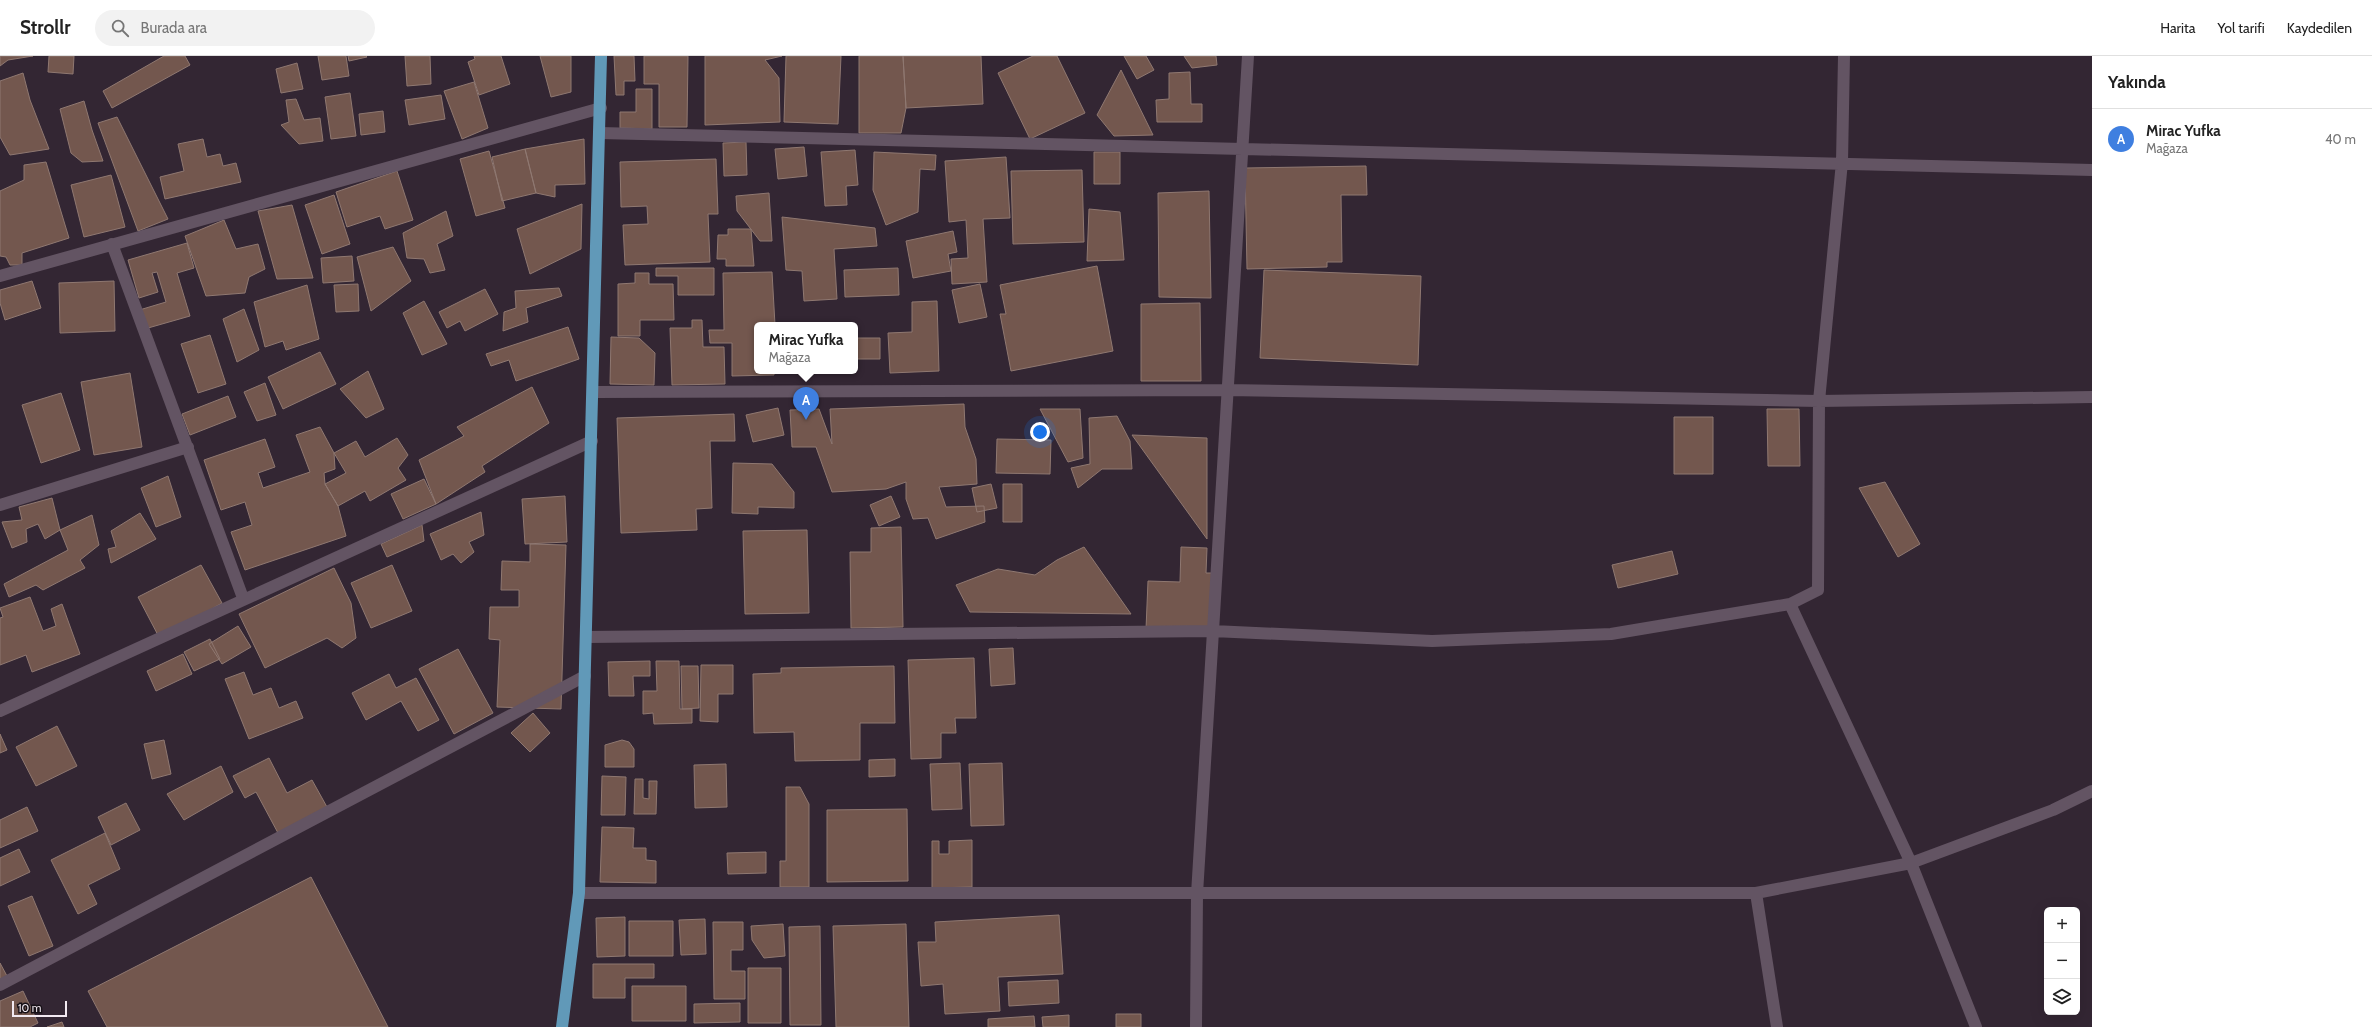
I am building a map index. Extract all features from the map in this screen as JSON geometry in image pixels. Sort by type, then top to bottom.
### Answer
[{"type":"main road","points":[[562,1027],[579,893],[601,108],[601,56]]},
{"type":"street","points":[[1196,1027],[1196,894],[1248,56]]},
{"type":"street","points":[[586,637],[1213,631],[1432,641],[1611,634],[1790,604],[1818,590],[1819,401],[1842,162],[1844,56]]},
{"type":"street","points":[[0,276],[601,108]]},
{"type":"street","points":[[600,133],[1842,162],[2092,170]]},
{"type":"street","points":[[112,244],[243,598]]},
{"type":"street","points":[[593,392],[1228,390],[1819,401],[2092,397]]},
{"type":"street","points":[[0,711],[160,639],[243,598],[592,441]]},
{"type":"street","points":[[0,505],[188,447]]},
{"type":"street","points":[[1790,604],[1911,863],[1976,1027]]},
{"type":"street","points":[[0,985],[585,676]]},
{"type":"street","points":[[579,893],[1756,893],[1911,863],[2053,810],[2092,791]]},
{"type":"street","points":[[1756,893],[1777,1027]]},
{"type":"building","points":[[0,56],[33,56],[8,60],[0,66]]},
{"type":"building","points":[[49,56],[74,56],[73,74],[48,72]]},
{"type":"building","points":[[164,56],[185,56],[190,65],[112,108],[103,91]]},
{"type":"building","points":[[318,56],[346,56],[349,76],[322,80]]},
{"type":"building","points":[[348,56],[366,56],[367,57],[349,61]]},
{"type":"building","points":[[405,56],[430,56],[431,84],[407,86]]},
{"type":"building","points":[[474,56],[501,56],[510,84],[479,95],[468,62],[475,59]]},
{"type":"building","points":[[540,56],[571,56],[571,92],[551,97]]},
{"type":"building","points":[[614,56],[634,56],[635,81],[624,81],[624,95],[616,95]]},
{"type":"building","points":[[644,56],[688,56],[687,127],[659,127],[659,84],[644,84]]},
{"type":"building","points":[[705,56],[782,56],[765,60],[779,78],[780,122],[705,125]]},
{"type":"building","points":[[786,56],[841,56],[838,124],[784,122]]},
{"type":"building","points":[[859,56],[903,56],[906,108],[901,133],[859,133]]},
{"type":"building","points":[[903,56],[981,56],[983,104],[906,108]]},
{"type":"building","points":[[1033,56],[1057,56],[1085,113],[1030,139],[998,73]]},
{"type":"building","points":[[1124,56],[1146,56],[1154,70],[1137,79]]},
{"type":"building","points":[[1184,56],[1216,56],[1217,65],[1192,68]]},
{"type":"building","points":[[297,63],[303,89],[281,93],[276,69]]},
{"type":"building","points":[[1121,70],[1153,135],[1114,136],[1097,115]]},
{"type":"building","points":[[1190,72],[1191,104],[1202,104],[1202,122],[1157,122],[1156,100],[1169,99],[1169,73]]},
{"type":"building","points":[[23,73],[30,100],[49,149],[10,155],[0,137],[0,81]]},
{"type":"building","points":[[474,82],[488,128],[462,139],[444,91]]},
{"type":"building","points":[[636,89],[652,89],[652,129],[620,128],[620,112],[636,112]]},
{"type":"building","points":[[350,93],[356,136],[331,139],[325,97]]},
{"type":"building","points":[[441,95],[445,119],[409,125],[405,100]]},
{"type":"building","points":[[296,99],[304,120],[320,118],[323,141],[299,144],[281,125],[289,122],[286,100]]},
{"type":"building","points":[[84,101],[103,161],[82,162],[71,153],[60,109]]},
{"type":"building","points":[[383,111],[385,132],[361,135],[359,114]]},
{"type":"building","points":[[117,117],[168,219],[138,231],[98,123]]},
{"type":"building","points":[[203,139],[207,157],[220,154],[223,166],[236,163],[241,182],[165,199],[160,177],[184,171],[178,144]]},
{"type":"building","points":[[584,139],[585,184],[555,185],[555,197],[536,193],[525,149]]},
{"type":"building","points":[[746,142],[747,175],[724,176],[723,143]]},
{"type":"building","points":[[804,147],[807,176],[778,179],[775,149]]},
{"type":"building","points":[[525,149],[536,193],[502,201],[492,157]]},
{"type":"building","points":[[855,150],[858,185],[846,186],[847,205],[825,206],[821,152]]},
{"type":"building","points":[[489,151],[505,208],[476,216],[460,159]]},
{"type":"building","points":[[874,152],[936,155],[935,170],[920,169],[918,212],[886,225],[873,190]]},
{"type":"building","points":[[1094,152],[1120,152],[1120,184],[1094,184]]},
{"type":"building","points":[[1006,157],[1010,218],[983,219],[987,282],[952,284],[951,259],[968,258],[966,220],[949,222],[945,161]]},
{"type":"building","points":[[716,159],[718,214],[708,214],[710,262],[625,265],[623,225],[648,224],[647,206],[621,207],[620,162]]},
{"type":"building","points":[[46,162],[69,238],[22,253],[22,265],[10,265],[6,257],[0,256],[0,191],[24,180],[24,165]]},
{"type":"building","points":[[1366,166],[1367,195],[1341,195],[1342,262],[1327,262],[1327,267],[1247,269],[1245,168]]},
{"type":"building","points":[[1082,170],[1084,242],[1013,244],[1011,171]]},
{"type":"building","points":[[397,171],[413,220],[385,229],[380,216],[347,227],[336,192]]},
{"type":"building","points":[[111,175],[125,227],[84,237],[71,185]]},
{"type":"building","points":[[1209,191],[1211,298],[1159,297],[1158,193]]},
{"type":"building","points":[[769,193],[772,241],[760,241],[737,211],[736,196]]},
{"type":"building","points":[[334,195],[350,244],[322,254],[305,205]]},
{"type":"building","points":[[582,204],[581,249],[530,274],[517,229]]},
{"type":"building","points":[[292,205],[313,278],[277,279],[258,211]]},
{"type":"building","points":[[1089,209],[1120,212],[1124,260],[1087,261]]},
{"type":"building","points":[[446,211],[453,236],[437,244],[445,270],[430,273],[424,259],[407,258],[403,233]]},
{"type":"building","points":[[782,217],[875,228],[877,246],[834,249],[837,299],[804,301],[802,271],[786,270]]},
{"type":"building","points":[[224,220],[236,249],[258,244],[265,269],[249,277],[245,293],[206,296],[185,236]]},
{"type":"building","points":[[728,229],[751,229],[754,266],[726,266],[726,259],[717,259],[718,235],[728,235]]},
{"type":"building","points":[[953,231],[957,252],[948,254],[951,271],[913,278],[906,241]]},
{"type":"building","points":[[187,243],[194,268],[177,273],[190,316],[141,330],[136,311],[166,302],[157,272],[152,273],[158,292],[139,298],[128,260]]},
{"type":"building","points":[[393,247],[411,281],[371,311],[357,257]]},
{"type":"building","points":[[352,256],[354,281],[323,283],[321,258]]},
{"type":"building","points":[[1097,266],[1113,351],[1011,371],[1000,314],[1006,314],[1000,285]]},
{"type":"building","points":[[656,268],[714,268],[714,295],[678,295],[678,276],[656,276]]},
{"type":"building","points":[[898,268],[899,295],[845,297],[844,270]]},
{"type":"building","points":[[1264,270],[1421,276],[1418,365],[1260,358]]},
{"type":"building","points":[[772,272],[775,322],[754,322],[754,374],[774,375],[732,376],[732,343],[710,343],[709,330],[724,330],[723,273]]},
{"type":"building","points":[[635,273],[649,273],[649,284],[673,284],[674,320],[640,320],[640,336],[618,336],[618,284],[635,283]]},
{"type":"building","points":[[32,281],[41,308],[5,320],[0,303],[0,290]]},
{"type":"building","points":[[114,281],[115,331],[60,333],[59,283]]},
{"type":"building","points":[[358,284],[359,311],[336,312],[334,285]]},
{"type":"building","points":[[980,284],[987,317],[959,323],[952,290]]},
{"type":"building","points":[[307,285],[319,339],[286,350],[283,341],[265,347],[254,302]]},
{"type":"building","points":[[559,288],[562,296],[526,308],[528,322],[503,331],[504,312],[516,308],[515,291]]},
{"type":"building","points":[[485,289],[498,314],[465,331],[460,321],[447,328],[439,312]]},
{"type":"building","points":[[424,301],[447,344],[422,355],[403,313]]},
{"type":"building","points":[[937,301],[939,371],[890,373],[888,333],[912,332],[912,302]]},
{"type":"building","points":[[1200,303],[1201,381],[1141,381],[1141,304]]},
{"type":"building","points":[[244,309],[259,350],[237,362],[223,319]]},
{"type":"building","points":[[692,320],[702,320],[703,347],[724,347],[725,384],[672,385],[670,328],[692,328]]},
{"type":"building","points":[[568,327],[579,359],[516,381],[509,360],[491,366],[486,354]]},
{"type":"building","points":[[210,335],[226,384],[198,393],[181,344]]},
{"type":"building","points":[[611,337],[639,338],[655,353],[654,385],[610,384]]},
{"type":"building","points":[[858,338],[880,338],[880,359],[858,359]]},
{"type":"building","points":[[320,352],[336,384],[283,409],[268,377]]},
{"type":"building","points":[[368,371],[384,409],[366,418],[340,389]]},
{"type":"building","points":[[130,373],[142,447],[94,455],[81,382]]},
{"type":"building","points":[[265,383],[276,415],[257,421],[244,392]]},
{"type":"building","points":[[532,387],[549,423],[482,466],[485,472],[436,504],[419,460],[464,436],[457,427]]},
{"type":"building","points":[[61,393],[80,450],[41,463],[22,405]]},
{"type":"building","points":[[228,396],[236,417],[190,435],[182,414]]},
{"type":"building","points":[[964,404],[965,427],[976,459],[977,484],[939,487],[946,507],[984,506],[985,522],[936,539],[928,518],[913,519],[906,499],[906,482],[886,489],[832,492],[816,447],[792,447],[790,410],[819,409],[832,444],[830,409]]},
{"type":"building","points":[[778,408],[784,435],[753,442],[746,415]]},
{"type":"building","points":[[1040,409],[1080,409],[1083,458],[1068,462]]},
{"type":"building","points":[[1767,409],[1799,409],[1800,466],[1768,466]]},
{"type":"building","points":[[734,414],[735,441],[710,441],[712,508],[696,509],[697,530],[621,533],[617,418]]},
{"type":"building","points":[[1117,416],[1130,441],[1132,469],[1102,469],[1078,488],[1071,468],[1090,464],[1089,418]]},
{"type":"building","points":[[1674,417],[1713,417],[1713,474],[1674,474]]},
{"type":"building","points":[[320,427],[334,453],[335,469],[324,473],[325,484],[338,506],[346,536],[245,570],[231,532],[252,525],[245,502],[221,510],[204,460],[265,439],[275,467],[258,473],[263,488],[310,472],[296,435]]},
{"type":"building","points":[[1132,435],[1207,438],[1207,539]]},
{"type":"building","points":[[397,438],[408,455],[398,468],[406,480],[370,501],[365,491],[338,506],[325,484],[346,473],[334,453],[356,441],[365,457]]},
{"type":"building","points":[[997,439],[1051,440],[1050,474],[996,473]]},
{"type":"building","points":[[733,463],[772,464],[794,492],[794,508],[758,507],[758,514],[732,513]]},
{"type":"building","points":[[168,476],[181,517],[156,527],[141,488]]},
{"type":"building","points":[[424,479],[436,504],[403,519],[391,494]]},
{"type":"building","points":[[1885,482],[1920,544],[1898,557],[1859,488]]},
{"type":"building","points":[[991,484],[997,508],[977,512],[972,488]]},
{"type":"building","points":[[1003,484],[1022,484],[1022,522],[1003,522]]},
{"type":"building","points":[[565,496],[567,542],[525,544],[522,499]]},
{"type":"building","points":[[891,496],[900,517],[879,526],[870,505]]},
{"type":"building","points":[[52,498],[60,530],[45,539],[38,524],[26,529],[27,542],[12,548],[2,522],[22,520],[19,507]]},
{"type":"building","points":[[481,512],[484,535],[469,542],[474,552],[461,563],[453,554],[441,560],[430,534]]},
{"type":"building","points":[[140,513],[156,539],[111,563],[108,549],[116,547],[111,531]]},
{"type":"building","points":[[92,515],[99,545],[80,560],[85,568],[43,590],[36,585],[9,597],[4,584],[68,550],[60,530]]},
{"type":"building","points":[[422,525],[424,541],[387,557],[381,544]]},
{"type":"building","points":[[901,527],[903,627],[851,628],[850,552],[871,552],[871,528]]},
{"type":"building","points":[[807,530],[809,613],[745,614],[743,531]]},
{"type":"building","points":[[530,544],[566,545],[561,709],[497,707],[500,640],[489,639],[490,607],[519,607],[519,590],[501,590],[502,561],[530,562]]},
{"type":"building","points":[[1084,547],[1131,614],[970,612],[956,585],[998,569],[1035,575],[1057,560]]},
{"type":"building","points":[[1181,547],[1207,548],[1206,573],[1212,573],[1210,631],[1146,629],[1148,581],[1180,582]]},
{"type":"building","points":[[1672,551],[1678,574],[1618,588],[1612,565]]},
{"type":"building","points":[[201,565],[222,603],[160,639],[138,597]]},
{"type":"building","points":[[392,565],[412,611],[371,628],[351,583]]},
{"type":"building","points":[[334,568],[351,603],[356,638],[342,648],[327,638],[265,668],[239,614]]},
{"type":"building","points":[[30,597],[43,631],[56,626],[51,609],[62,604],[80,654],[32,672],[26,655],[0,665],[0,618],[3,617],[0,608]]},
{"type":"building","points":[[238,626],[251,647],[222,664],[209,644]]},
{"type":"building","points":[[210,639],[220,659],[194,671],[184,652]]},
{"type":"building","points":[[1013,648],[1015,684],[991,686],[989,649]]},
{"type":"building","points":[[458,649],[493,713],[454,734],[419,669]]},
{"type":"building","points":[[183,654],[192,674],[156,691],[147,671]]},
{"type":"building","points":[[974,658],[976,718],[955,718],[956,733],[941,733],[941,758],[911,759],[908,660]]},
{"type":"building","points":[[650,661],[650,676],[633,676],[634,696],[609,696],[608,662]]},
{"type":"building","points":[[656,661],[679,661],[680,709],[692,709],[692,723],[654,724],[653,713],[643,714],[643,691],[657,691]]},
{"type":"building","points":[[701,665],[733,665],[733,694],[718,694],[718,722],[700,721]]},
{"type":"building","points":[[681,666],[698,666],[699,708],[682,709]]},
{"type":"building","points":[[894,666],[895,723],[860,723],[860,760],[795,761],[794,732],[754,733],[753,674],[781,673],[781,668]]},
{"type":"building","points":[[244,672],[253,695],[271,688],[279,708],[296,701],[303,718],[249,739],[225,679]]},
{"type":"building","points":[[389,674],[396,688],[416,678],[439,720],[418,731],[401,701],[366,720],[352,693]]},
{"type":"building","points":[[533,713],[550,733],[530,752],[511,733]]},
{"type":"building","points":[[57,726],[77,766],[36,786],[16,747]]},
{"type":"building","points":[[0,734],[7,750],[0,753]]},
{"type":"building","points":[[164,740],[171,774],[152,779],[144,744]]},
{"type":"building","points":[[622,740],[629,742],[634,749],[634,767],[605,767],[605,745]]},
{"type":"building","points":[[269,758],[287,793],[312,780],[327,807],[278,833],[256,792],[245,798],[233,776]]},
{"type":"building","points":[[895,759],[895,776],[869,777],[869,760]]},
{"type":"building","points":[[960,763],[962,809],[932,810],[930,764]]},
{"type":"building","points":[[1002,763],[1004,825],[971,826],[969,764]]},
{"type":"building","points":[[726,764],[727,807],[695,808],[694,765]]},
{"type":"building","points":[[221,766],[233,792],[184,820],[167,794]]},
{"type":"building","points":[[602,776],[626,777],[625,815],[601,815]]},
{"type":"building","points":[[635,779],[643,779],[643,798],[649,799],[649,781],[657,781],[656,814],[634,814]]},
{"type":"building","points":[[786,787],[800,787],[809,804],[809,887],[780,887],[780,861],[786,861]]},
{"type":"building","points":[[126,803],[140,830],[111,845],[98,817]]},
{"type":"building","points":[[27,807],[38,831],[0,848],[0,820]]},
{"type":"building","points":[[907,809],[908,881],[827,882],[827,810]]},
{"type":"building","points":[[602,827],[634,828],[633,848],[646,848],[646,860],[656,861],[656,883],[600,882]]},
{"type":"building","points":[[105,833],[120,869],[88,885],[97,904],[78,914],[51,860]]},
{"type":"building","points":[[972,840],[972,887],[932,888],[932,841],[939,841],[939,854],[949,854],[949,841]]},
{"type":"building","points":[[19,849],[30,872],[0,886],[0,858]]},
{"type":"building","points":[[766,852],[766,873],[728,874],[727,853]]},
{"type":"building","points":[[311,877],[388,1027],[107,1027],[88,991]]},
{"type":"building","points":[[32,896],[53,946],[29,956],[8,906]]},
{"type":"building","points":[[1059,915],[1063,974],[998,977],[1000,1011],[945,1014],[943,984],[921,986],[918,942],[936,942],[935,922]]},
{"type":"building","points":[[625,917],[625,956],[597,957],[596,918]]},
{"type":"building","points":[[705,919],[706,954],[681,955],[679,920]]},
{"type":"building","points":[[629,921],[673,921],[673,956],[629,956]]},
{"type":"building","points":[[713,922],[743,922],[743,950],[731,950],[731,971],[745,971],[745,999],[714,999]]},
{"type":"building","points":[[783,924],[785,956],[764,958],[752,940],[751,926]]},
{"type":"building","points":[[906,924],[909,1027],[836,1027],[833,926]]},
{"type":"building","points":[[820,926],[821,1025],[790,1025],[789,927]]},
{"type":"building","points":[[0,963],[7,976],[0,980]]},
{"type":"building","points":[[593,964],[654,964],[654,978],[625,978],[625,998],[593,998]]},
{"type":"building","points":[[748,968],[781,968],[781,1023],[748,1023]]},
{"type":"building","points":[[1058,980],[1059,1003],[1009,1006],[1008,982]]},
{"type":"building","points":[[632,986],[686,986],[686,1021],[632,1021]]},
{"type":"building","points":[[23,991],[38,1023],[30,1027],[0,1027],[0,1001]]},
{"type":"building","points":[[740,1003],[740,1022],[694,1023],[694,1004]]},
{"type":"building","points":[[1116,1014],[1141,1014],[1141,1027],[1116,1027]]},
{"type":"building","points":[[1069,1015],[1069,1027],[1043,1027],[1042,1017]]},
{"type":"building","points":[[1034,1016],[1035,1027],[988,1027],[988,1019]]},
{"type":"building","points":[[62,1022],[64,1027],[47,1027]]},
{"type":"place","name":"Mirac Yufka","points":[[806,420]]}]
